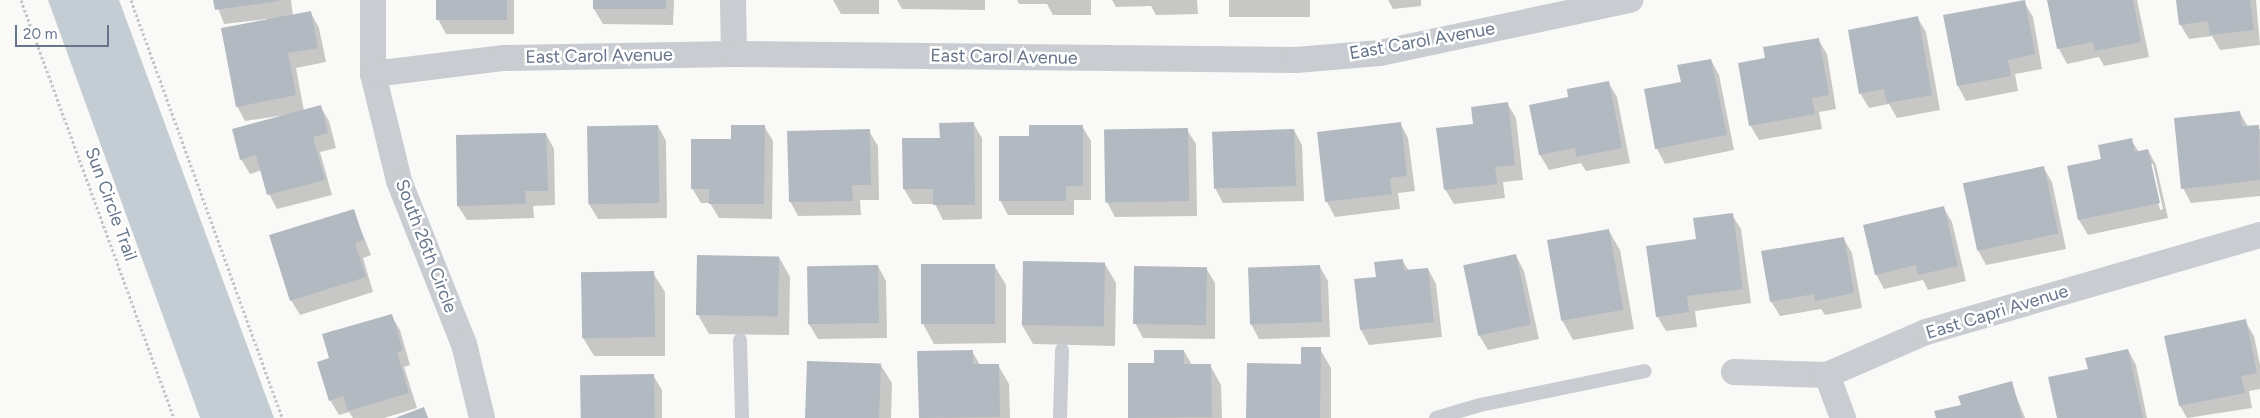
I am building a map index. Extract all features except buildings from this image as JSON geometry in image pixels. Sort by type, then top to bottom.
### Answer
[{"type":"street","name":"South 26th Circle","points":[[373,0],[373,74],[399,181],[464,344],[482,418]]},
{"type":"street","points":[[733,0],[734,54]]},
{"type":"street","name":"East Carol Avenue","points":[[373,74],[504,58],[734,54],[1296,60],[1380,53],[1630,0]]},
{"type":"street","name":"East Capri Avenue","points":[[1734,372],[1827,374],[1926,332],[2260,236]]},
{"type":"street","points":[[1827,374],[1843,418]]},
{"type":"lane","points":[[740,340],[742,418]]},
{"type":"lane","points":[[1060,418],[1062,350]]},
{"type":"lane","points":[[1436,418],[1480,405],[1645,371]]},
{"type":"lane","points":[[1480,405],[1486,418]]},
{"type":"path","name":"Sun Circle Trail","points":[[21,0],[174,418]]},
{"type":"path","points":[[131,0],[282,418]]},
{"type":"shaded area","points":[[48,0],[119,0],[274,418],[200,418]]}]
